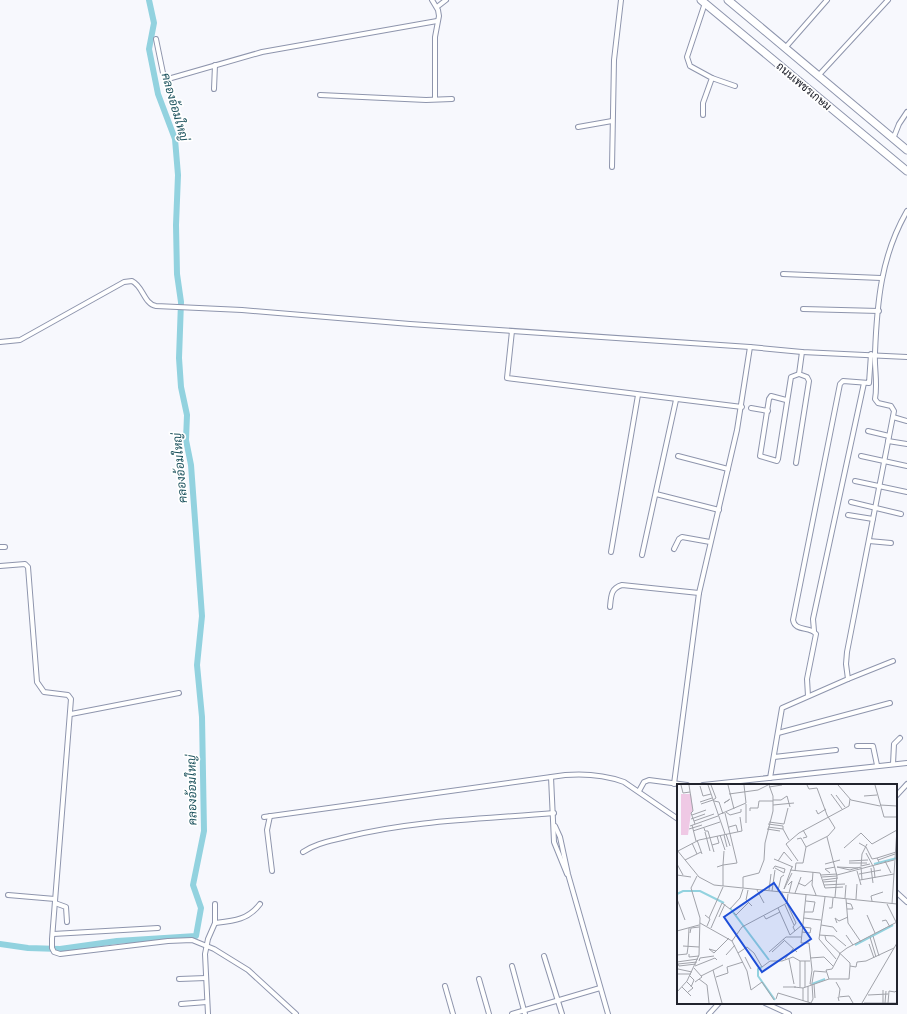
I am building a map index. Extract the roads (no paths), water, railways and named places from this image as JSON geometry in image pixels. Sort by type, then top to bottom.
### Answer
[{"type":"main road","name":"ถนนเพชรเกษม","points":[[728,0],[907,150]]},
{"type":"main road","name":"ถนนเพชรเกษม","points":[[703,2],[907,171]]},
{"type":"street","points":[[432,0],[437,7],[438,21],[435,37],[435,99]]},
{"type":"street","points":[[437,7],[446,0]]},
{"type":"street","points":[[612,167],[614,60],[622,0]]},
{"type":"street","points":[[785,48],[827,0]]},
{"type":"street","points":[[818,76],[888,0]]},
{"type":"street","points":[[703,2],[688,61],[690,66],[712,78],[735,86]]},
{"type":"street","points":[[156,39],[163,73],[168,79],[285,47],[438,21]]},
{"type":"street","points":[[214,88],[215,65]]},
{"type":"street","points":[[703,114],[702,107],[712,78]]},
{"type":"street","points":[[320,95],[452,99]]},
{"type":"street","points":[[893,138],[899,124],[907,112]]},
{"type":"street","points":[[578,127],[612,121]]},
{"type":"street","points":[[814,631],[797,627],[793,623],[840,384],[844,381],[869,383],[879,311],[881,278],[891,241],[907,212]]},
{"type":"street","points":[[783,274],[881,278]]},
{"type":"street","points":[[0,342],[20,340],[128,281],[135,282],[153,306],[750,347],[802,352],[873,354],[907,357]]},
{"type":"street","points":[[803,309],[879,311]]},
{"type":"street","points":[[512,331],[508,378],[742,407]]},
{"type":"street","points":[[674,784],[699,593],[742,407],[750,347]]},
{"type":"street","points":[[799,374],[802,352]]},
{"type":"street","points":[[848,679],[846,652],[893,418],[893,408],[878,403],[875,398],[877,384],[873,354]]},
{"type":"street","points":[[786,400],[771,396],[759,454],[760,456],[777,461],[791,377],[799,374],[807,377],[809,381],[796,463]]},
{"type":"street","points":[[808,696],[807,679],[816,636],[813,622],[814,612],[864,382]]},
{"type":"street","points":[[611,552],[638,395]]},
{"type":"street","points":[[642,555],[676,400]]},
{"type":"street","points":[[751,408],[768,411]]},
{"type":"street","points":[[893,418],[907,421]]},
{"type":"street","points":[[868,431],[907,444]]},
{"type":"street","points":[[678,456],[728,469]]},
{"type":"street","points":[[861,456],[907,466]]},
{"type":"street","points":[[855,481],[907,492]]},
{"type":"street","points":[[656,494],[719,510]]},
{"type":"street","points":[[851,502],[901,514]]},
{"type":"street","points":[[848,515],[873,519]]},
{"type":"street","points":[[674,550],[682,537],[710,542]]},
{"type":"street","points":[[869,541],[891,543]]},
{"type":"street","points":[[0,547],[5,547]]},
{"type":"street","points":[[0,566],[20,563],[25,564],[28,567],[37,682],[44,692],[70,696],[71,714],[52,939],[52,948],[54,952],[60,954],[184,940],[206,944],[248,970],[296,1014]]},
{"type":"street","points":[[610,607],[612,593],[617,586],[622,585],[699,593]]},
{"type":"street","points":[[770,778],[782,708],[893,661]]},
{"type":"street","points":[[71,714],[179,693]]},
{"type":"street","points":[[778,733],[890,703]]},
{"type":"street","points":[[893,764],[894,744],[900,738]]},
{"type":"street","points":[[857,746],[873,746],[876,766]]},
{"type":"street","points":[[774,757],[836,750]]},
{"type":"street","points":[[713,784],[907,763]]},
{"type":"street","points":[[264,817],[552,777],[579,775],[614,779],[639,791],[677,818]]},
{"type":"street","points":[[552,777],[555,826],[560,837],[568,874],[608,1014]]},
{"type":"street","points":[[639,791],[644,782],[649,780],[677,784]]},
{"type":"street","points":[[897,795],[907,784]]},
{"type":"street","points":[[902,789],[907,793]]},
{"type":"street","points":[[303,852],[318,844],[361,833],[408,826],[554,813]]},
{"type":"street","points":[[270,816],[267,830],[272,871]]},
{"type":"street","points":[[897,893],[907,902]]},
{"type":"street","points":[[8,896],[55,901],[66,907],[67,922]]},
{"type":"street","points":[[208,1014],[206,944],[215,923],[215,904]]},
{"type":"street","points":[[215,923],[244,918],[252,914],[260,904]]},
{"type":"street","points":[[53,934],[158,928]]},
{"type":"street","points":[[544,956],[562,1014]]},
{"type":"street","points":[[512,966],[525,1012]]},
{"type":"street","points":[[179,979],[206,978]]},
{"type":"street","points":[[479,979],[489,1014]]},
{"type":"street","points":[[445,986],[453,1014]]},
{"type":"street","points":[[512,1014],[525,1012],[600,988]]},
{"type":"street","points":[[181,1004],[207,1002]]},
{"type":"street","points":[[709,1014],[718,1004]]},
{"type":"street","points":[[767,1004],[789,1014]]},
{"type":"waterway","name":"คลองอ้อมใหญ่","points":[[0,944],[28,948],[60,949],[117,941],[196,936],[201,908],[193,885],[204,831],[202,717],[197,665],[202,616],[191,465],[186,440],[187,415],[181,387],[179,358],[181,302],[177,274],[176,225],[178,175],[175,139],[158,94],[149,49],[154,23],[149,0]]}]
